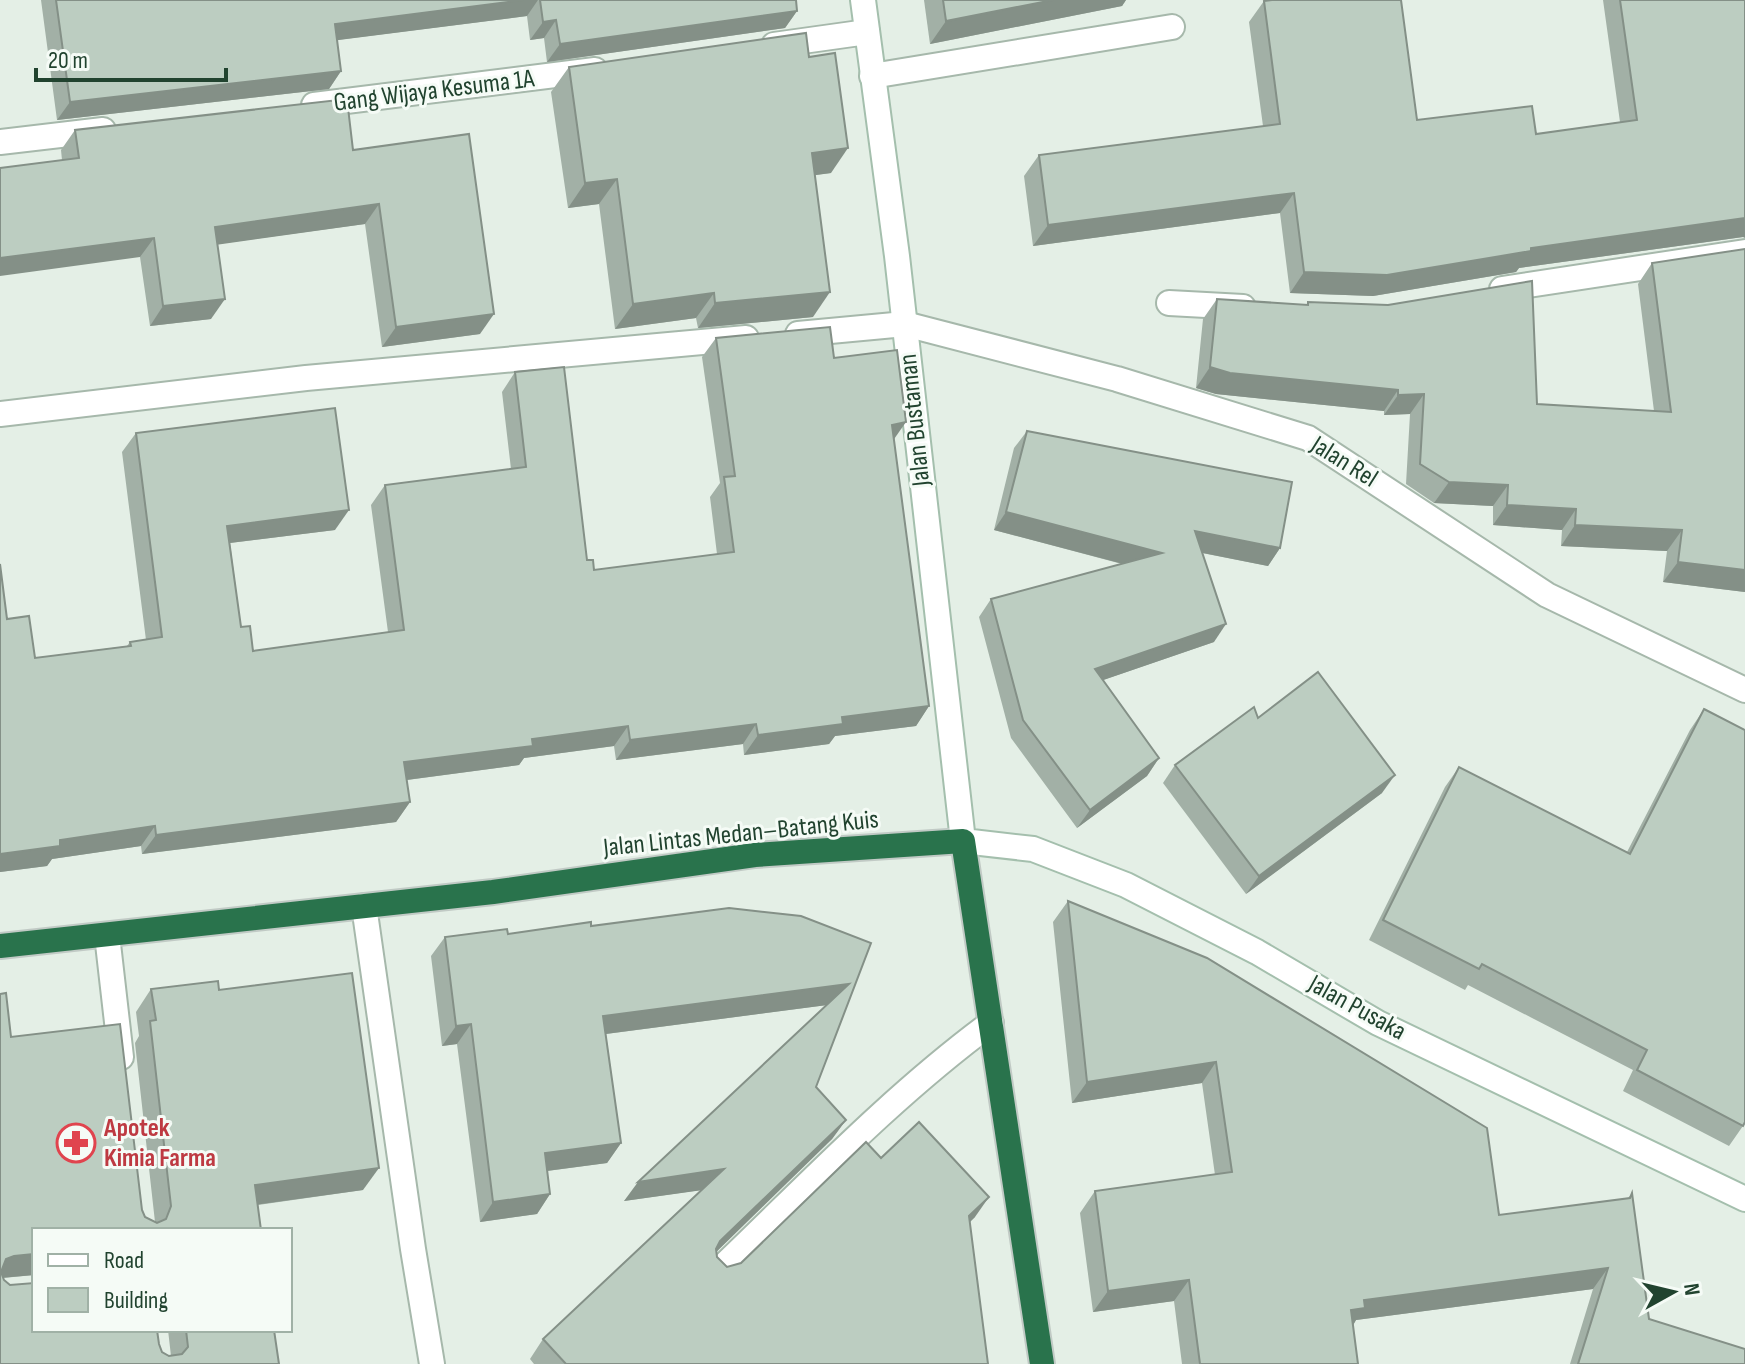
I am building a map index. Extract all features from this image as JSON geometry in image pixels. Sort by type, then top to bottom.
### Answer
[{"type":"highway","name":"Jalan Lintas Medan–Batang Kuis","points":[[0,946],[493,892],[755,855],[963,841]]},
{"type":"highway","points":[[963,841],[1042,1364]]},
{"type":"street","name":"Jalan Bustaman","points":[[863,0],[905,324],[963,841]]},
{"type":"street","points":[[872,76],[1172,27]]},
{"type":"street","points":[[757,47],[867,32]]},
{"type":"street","name":"Gang Wijaya Kesuma 1A","points":[[285,109],[616,67]]},
{"type":"street","points":[[0,142],[127,127]]},
{"type":"street","points":[[1475,294],[1745,252]]},
{"type":"street","points":[[1169,303],[1261,308]]},
{"type":"street","name":"Jalan Rel","points":[[0,414],[306,378],[905,324],[1117,379],[1308,438],[1547,595],[1745,690]]},
{"type":"street","name":"Jalan Pusaka","points":[[963,841],[1033,849],[1126,885],[1257,952],[1378,1023],[1745,1199]]},
{"type":"street","points":[[364,906],[432,1364]]},
{"type":"street","points":[[107,935],[123,1075]]},
{"type":"street","points":[[717,1272],[931,1069],[991,1023]]},
{"type":"building","points":[[56,0],[523,0],[335,24],[341,71],[70,102]]},
{"type":"building","points":[[540,0],[796,0],[797,11],[560,44],[556,20],[543,22]]},
{"type":"building","points":[[943,0],[1053,0],[946,21]]},
{"type":"building","points":[[1401,0],[1417,120],[1532,106],[1536,134],[1637,120],[1620,0],[1745,0],[1745,218],[1531,248],[1531,251],[1387,275],[1304,272],[1294,193],[1048,225],[1039,155],[1280,124],[1264,1]]},
{"type":"building","points":[[806,33],[809,57],[835,53],[848,148],[812,153],[830,292],[715,303],[714,293],[633,304],[617,179],[585,183],[569,67]]},
{"type":"building","points":[[347,99],[353,150],[469,134],[494,314],[396,327],[379,204],[215,227],[225,299],[163,306],[154,238],[0,258],[0,168],[79,158],[75,130]]},
{"type":"building","points":[[1745,249],[1745,570],[1678,562],[1682,530],[1575,525],[1576,509],[1507,505],[1508,485],[1449,482],[1420,464],[1424,394],[1398,395],[1398,390],[1230,373],[1210,367],[1217,299],[1308,305],[1308,302],[1388,305],[1532,281],[1537,404],[1671,412],[1652,263]]},
{"type":"building","points":[[830,327],[834,358],[897,350],[906,422],[892,425],[929,706],[842,717],[843,724],[758,735],[756,724],[630,740],[628,726],[532,739],[533,746],[404,762],[410,802],[156,835],[155,826],[60,840],[60,846],[0,854],[0,564],[7,619],[29,616],[35,658],[131,646],[130,642],[162,637],[136,433],[335,408],[349,510],[227,526],[241,627],[250,626],[253,651],[404,630],[385,485],[526,467],[515,372],[564,367],[587,560],[593,560],[594,570],[734,552],[724,477],[735,476],[716,338]]},
{"type":"building","points":[[1027,431],[1292,482],[1280,548],[1195,531],[1226,624],[1095,669],[1159,758],[1090,810],[1023,720],[991,599],[1162,553],[1006,512]]},
{"type":"building","points":[[1318,672],[1395,775],[1259,876],[1175,765],[1254,707],[1258,718]]},
{"type":"building","points":[[1704,709],[1745,730],[1743,1126],[1637,1070],[1647,1050],[1482,964],[1479,969],[1383,920],[1459,767],[1630,854]]},
{"type":"building","points":[[1068,901],[1207,958],[1487,1128],[1499,1215],[1630,1198],[1632,1193],[1649,1319],[1745,1349],[1745,1364],[1578,1364],[1608,1268],[1364,1300],[1365,1308],[1351,1310],[1358,1364],[1200,1364],[1189,1280],[1108,1291],[1095,1191],[1232,1172],[1216,1062],[1087,1082]]},
{"type":"building","points":[[729,908],[801,916],[871,943],[816,1087],[846,1120],[720,1241],[716,1249],[717,1257],[727,1267],[741,1263],[866,1142],[881,1158],[919,1122],[989,1197],[969,1216],[988,1364],[566,1364],[543,1339],[724,1169],[638,1182],[849,984],[603,1016],[621,1143],[545,1153],[550,1194],[493,1202],[471,1024],[456,1026],[445,937],[507,929],[508,934],[591,922],[591,926]]},
{"type":"building","points":[[352,973],[379,1168],[255,1185],[261,1228],[32,1228],[32,1254],[6,1259],[1,1272],[10,1285],[32,1283],[32,1332],[157,1332],[162,1352],[169,1356],[182,1354],[188,1347],[186,1332],[274,1332],[279,1364],[0,1364],[0,994],[6,993],[11,1037],[120,1024],[142,1210],[145,1217],[157,1223],[166,1219],[171,1206],[150,1021],[156,1020],[151,989],[218,981],[219,990]]},
{"type":"place","name":"Apotek Kimia Farma","points":[[76,1143]]}]
